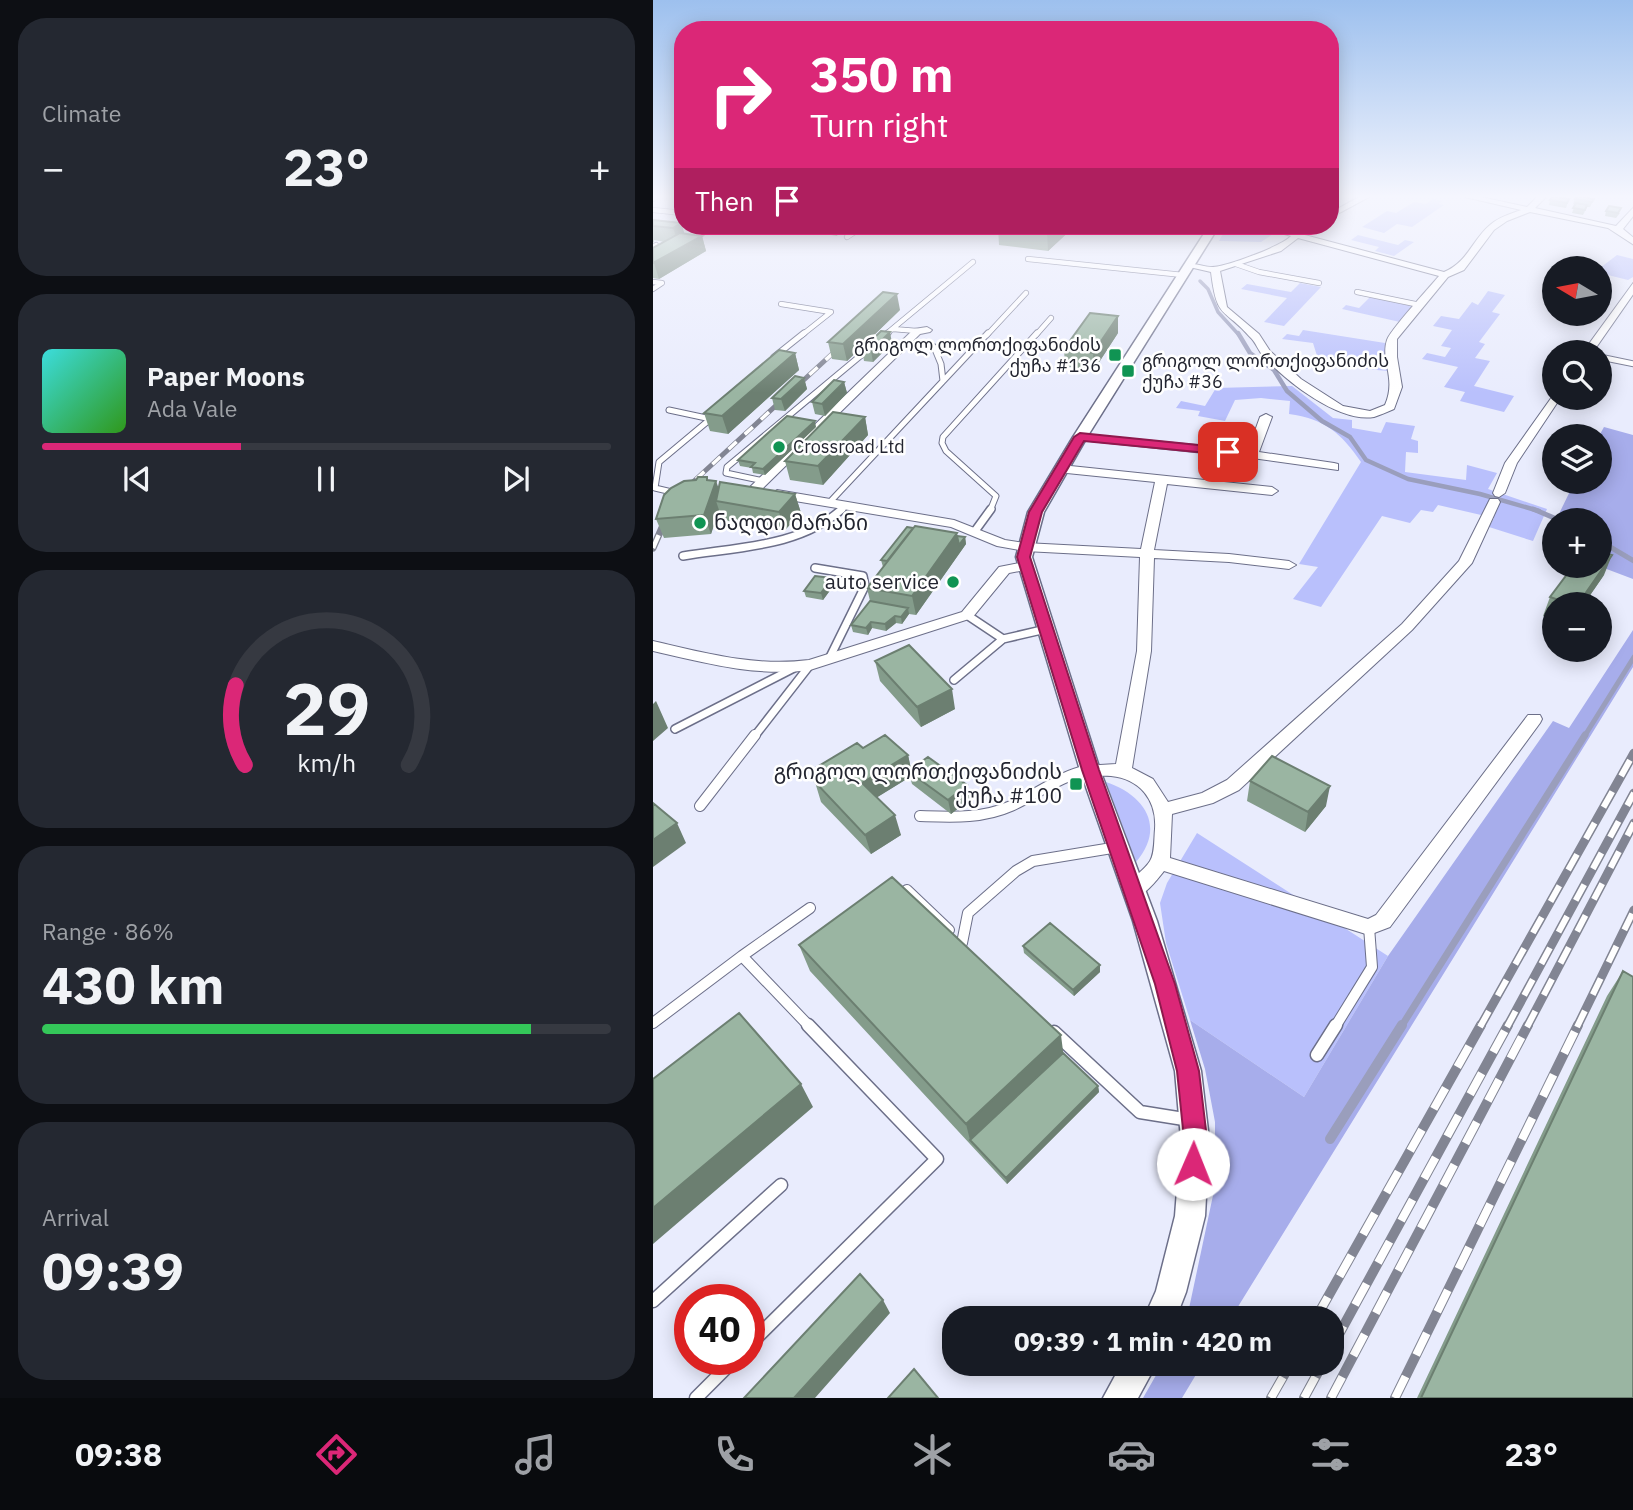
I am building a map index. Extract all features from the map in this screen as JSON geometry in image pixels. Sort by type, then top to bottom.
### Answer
[{"type":"street","points":[[1165,1306],[1190,1216],[1195,1139],[1188,1071],[1165,984],[1090,770],[1025,566],[1025,547],[1036,512],[1061,469],[1191,262]]},
{"type":"street","points":[[1186,271],[1215,270],[1241,262]]},
{"type":"street","points":[[1398,262],[1445,275]]},
{"type":"street","points":[[1215,270],[1223,308],[1255,335],[1266,353],[1297,381],[1340,409],[1371,414],[1390,407],[1398,392],[1390,350],[1392,340],[1445,275],[1461,268],[1466,262]]},
{"type":"street","points":[[1596,340],[1633,285]]},
{"type":"street","points":[[754,488],[922,330]]},
{"type":"street","points":[[1162,810],[1207,798],[1233,785],[1407,627],[1465,563],[1511,463],[1546,410]]},
{"type":"street","points":[[1252,454],[1266,417]]},
{"type":"street","points":[[1080,437],[1252,454],[1334,467]]},
{"type":"street","points":[[1061,469],[1272,491]]},
{"type":"street","points":[[1123,770],[1144,652],[1147,554],[1161,481]]},
{"type":"street","points":[[754,488],[954,524],[1002,542],[1025,547],[1229,558],[1289,565]]},
{"type":"street","points":[[653,646],[741,666],[802,667],[967,615],[1004,570],[1025,566]]},
{"type":"street","points":[[1159,862],[1369,927],[1383,921],[1534,719]]},
{"type":"street","points":[[1090,770],[1123,770],[1153,788],[1162,810],[1165,823],[1159,862],[1134,890]]},
{"type":"street","points":[[1119,1398],[1133,1376]]},
{"type":"lane","points":[[754,488],[726,472],[727,467],[973,262]]},
{"type":"lane","points":[[1071,262],[1186,271]]},
{"type":"lane","points":[[1236,264],[1259,272],[1319,283]]},
{"type":"lane","points":[[653,282],[662,283],[653,289]]},
{"type":"lane","points":[[1357,292],[1420,305]]},
{"type":"lane","points":[[829,503],[1026,293]]},
{"type":"lane","points":[[769,362],[830,312],[781,304]]},
{"type":"lane","points":[[975,531],[994,505],[996,496],[946,451],[942,443],[943,437],[1051,318]]},
{"type":"lane","points":[[893,329],[922,330]]},
{"type":"lane","points":[[934,347],[941,364],[943,381]]},
{"type":"lane","points":[[1612,360],[1633,365]]},
{"type":"lane","points":[[669,410],[711,419]]},
{"type":"lane","points":[[680,494],[655,488],[656,461],[720,411]]},
{"type":"lane","points":[[683,556],[799,536],[825,524],[845,506]]},
{"type":"lane","points":[[815,568],[863,576],[865,586],[829,659]]},
{"type":"lane","points":[[967,615],[1003,639]]},
{"type":"lane","points":[[954,680],[1003,639],[1046,629]]},
{"type":"lane","points":[[675,729],[802,667]]},
{"type":"lane","points":[[700,806],[802,667]]},
{"type":"lane","points":[[920,816],[984,815],[1012,805],[1058,777],[1090,770]]},
{"type":"lane","points":[[962,943],[968,913],[1033,861],[1118,847]]},
{"type":"lane","points":[[907,890],[972,953]]},
{"type":"lane","points":[[653,1023],[810,908]]},
{"type":"lane","points":[[1317,1055],[1372,967],[1369,927]]},
{"type":"lane","points":[[742,956],[937,1159],[765,1329]]},
{"type":"lane","points":[[1048,1026],[1140,1112],[1174,1120],[1193,1120]]},
{"type":"lane","points":[[653,1301],[781,1185]]},
{"type":"lane","points":[[696,1398],[719,1375]]},
{"type":"shaded area","points":[[1612,262],[1633,262],[1633,277],[1628,280],[1612,276]]},
{"type":"shaded area","points":[[1300,283],[1321,287],[1284,326],[1264,322],[1287,298],[1241,289],[1247,284],[1291,292]]},
{"type":"shaded area","points":[[1488,291],[1505,295],[1492,312],[1500,314],[1479,342],[1485,344],[1475,358],[1490,361],[1474,386],[1514,396],[1504,412],[1460,401],[1465,392],[1444,387],[1458,367],[1422,359],[1427,353],[1445,357],[1451,348],[1441,346],[1452,330],[1433,326],[1441,316],[1459,319],[1472,302],[1478,305]]},
{"type":"shaded area","points":[[1371,296],[1414,305],[1400,322],[1342,309],[1346,305],[1359,308]]},
{"type":"shaded area","points":[[1303,330],[1385,343],[1389,371],[1365,369],[1365,363],[1318,359],[1313,343],[1282,339],[1287,334],[1299,336]]},
{"type":"shaded area","points":[[1292,386],[1333,418],[1352,420],[1352,428],[1381,433],[1386,422],[1415,426],[1411,439],[1418,441],[1418,453],[1406,452],[1405,472],[1466,480],[1467,465],[1497,473],[1488,489],[1544,508],[1533,541],[1489,527],[1494,518],[1438,505],[1433,512],[1421,510],[1410,523],[1382,516],[1321,607],[1293,599],[1318,567],[1299,564],[1361,462],[1331,429],[1302,416],[1289,414],[1290,401],[1261,398],[1235,400],[1225,421],[1198,416],[1200,411],[1176,408],[1181,401],[1205,406],[1216,388]]},
{"type":"shaded area","points":[[1612,429],[1633,435],[1633,579],[1612,571],[1612,508],[1562,508],[1569,494],[1612,494]]},
{"type":"shaded area","points":[[1633,630],[1633,667],[1238,1306],[1190,1306],[1215,1186],[1215,1122],[1205,1069],[1190,1020],[1304,1097],[1388,956],[1553,721],[1569,728]]},
{"type":"shaded area","points":[[1106,782],[1131,795],[1147,814],[1149,837],[1136,862]]},
{"type":"shaded area","points":[[1197,833],[1388,956],[1304,1097],[1190,1020],[1166,943],[1160,903],[1167,883]]},
{"type":"shaded area","points":[[1156,1376],[1195,1376],[1182,1398],[1143,1398]]},
{"type":"building","points":[[883,292],[897,294],[843,344],[828,342]]},
{"type":"building","points":[[1090,313],[1118,316],[1093,353],[1064,349]]},
{"type":"building","points":[[881,331],[890,332],[871,351],[862,350]]},
{"type":"building","points":[[779,350],[795,353],[722,416],[704,413]]},
{"type":"building","points":[[795,376],[804,378],[781,399],[772,398]]},
{"type":"building","points":[[834,380],[844,382],[822,404],[812,402]]},
{"type":"building","points":[[833,412],[865,417],[818,466],[785,461]]},
{"type":"building","name":"Crossroad Ltd","points":[[787,416],[815,421],[763,469],[751,467],[755,463],[738,460]]},
{"type":"building","points":[[698,477],[716,481],[704,515],[656,519],[664,495],[671,488]]},
{"type":"building","points":[[720,482],[795,494],[779,512],[716,501]]},
{"type":"building","points":[[915,526],[957,533],[912,596],[867,588]]},
{"type":"building","points":[[907,527],[913,528],[887,561],[881,560]]},
{"type":"building","points":[[957,536],[965,537],[959,545]]},
{"type":"building","points":[[815,576],[832,578],[821,593],[804,591]]},
{"type":"building","points":[[1564,578],[1596,578],[1586,592],[1554,592]]},
{"type":"building","points":[[870,601],[908,608],[901,617],[895,616],[885,624],[871,622],[866,628],[851,625]]},
{"type":"building","points":[[909,645],[952,689],[917,707],[875,661]]},
{"type":"building","points":[[885,735],[908,755],[862,783],[895,815],[865,835],[815,782],[825,775],[817,767],[857,743],[863,748]]},
{"type":"building","points":[[1272,756],[1330,786],[1308,812],[1250,781]]},
{"type":"building","points":[[928,757],[967,785],[948,800],[908,771]]},
{"type":"building","points":[[653,803],[677,823],[653,840]]},
{"type":"building","points":[[892,877],[1061,1035],[966,1124],[799,945]]},
{"type":"building","points":[[1050,923],[1100,965],[1073,990],[1023,946]]},
{"type":"building","points":[[1623,971],[1633,977],[1633,1398],[1421,1398]]},
{"type":"building","points":[[739,1013],[801,1084],[653,1208],[653,1079]]},
{"type":"building","points":[[1063,1053],[1098,1086],[1006,1178],[970,1140]]},
{"type":"building","points":[[860,1274],[883,1300],[794,1398],[744,1398]]},
{"type":"building","points":[[914,1369],[938,1398],[888,1398]]},
{"type":"waterway","points":[[1200,281],[1208,289],[1218,312],[1239,335]]},
{"type":"waterway","points":[[1238,333],[1250,353],[1274,370],[1287,391],[1322,421],[1350,437],[1366,460],[1408,479],[1480,494],[1535,510]]},
{"type":"waterway","points":[[1535,510],[1539,511]]},
{"type":"waterway","points":[[1535,510],[1542,513]]},
{"type":"waterway","points":[[1612,548],[1634,561]]},
{"type":"waterway","points":[[1584,737],[1634,657]]},
{"type":"waterway","points":[[1401,1027],[1585,735]]},
{"type":"waterway","points":[[1330,1139],[1402,1025]]},
{"type":"railway","points":[[680,494],[845,342]]},
{"type":"railway","points":[[653,548],[668,514]]},
{"type":"railway","points":[[1480,1027],[1634,753]]},
{"type":"railway","points":[[1507,1027],[1634,793]]},
{"type":"railway","points":[[1527,1027],[1634,823]]},
{"type":"railway","points":[[1577,1027],[1634,910]]},
{"type":"railway","points":[[1323,1306],[1481,1025]]},
{"type":"railway","points":[[1344,1325],[1508,1025]]},
{"type":"railway","points":[[1331,1398],[1528,1025]]},
{"type":"railway","points":[[1395,1398],[1578,1025]]},
{"type":"railway","points":[[1271,1398],[1284,1376]]},
{"type":"railway","points":[[1304,1398],[1316,1376]]},
{"type":"place","name":"გრიგოლ ლორთქიფანიძის ქუჩა #136","points":[[1115,355]]},
{"type":"place","name":"გრიგოლ ლორთქიფანიძის ქუჩა #36","points":[[1128,371]]},
{"type":"place","name":"Crossroad Ltd","points":[[779,447]]},
{"type":"place","name":"ნაღდი მარანი","points":[[700,523]]},
{"type":"place","name":"auto service","points":[[953,582]]},
{"type":"place","name":"გრიგოლ ლორთქიფანიძის ქუჩა #100","points":[[1076,784]]},
{"type":"route","points":[[1193,1164],[1195,1139],[1188,1071],[1165,984],[1090,770],[1024,557],[1036,512],[1080,437],[1228,452]]}]
